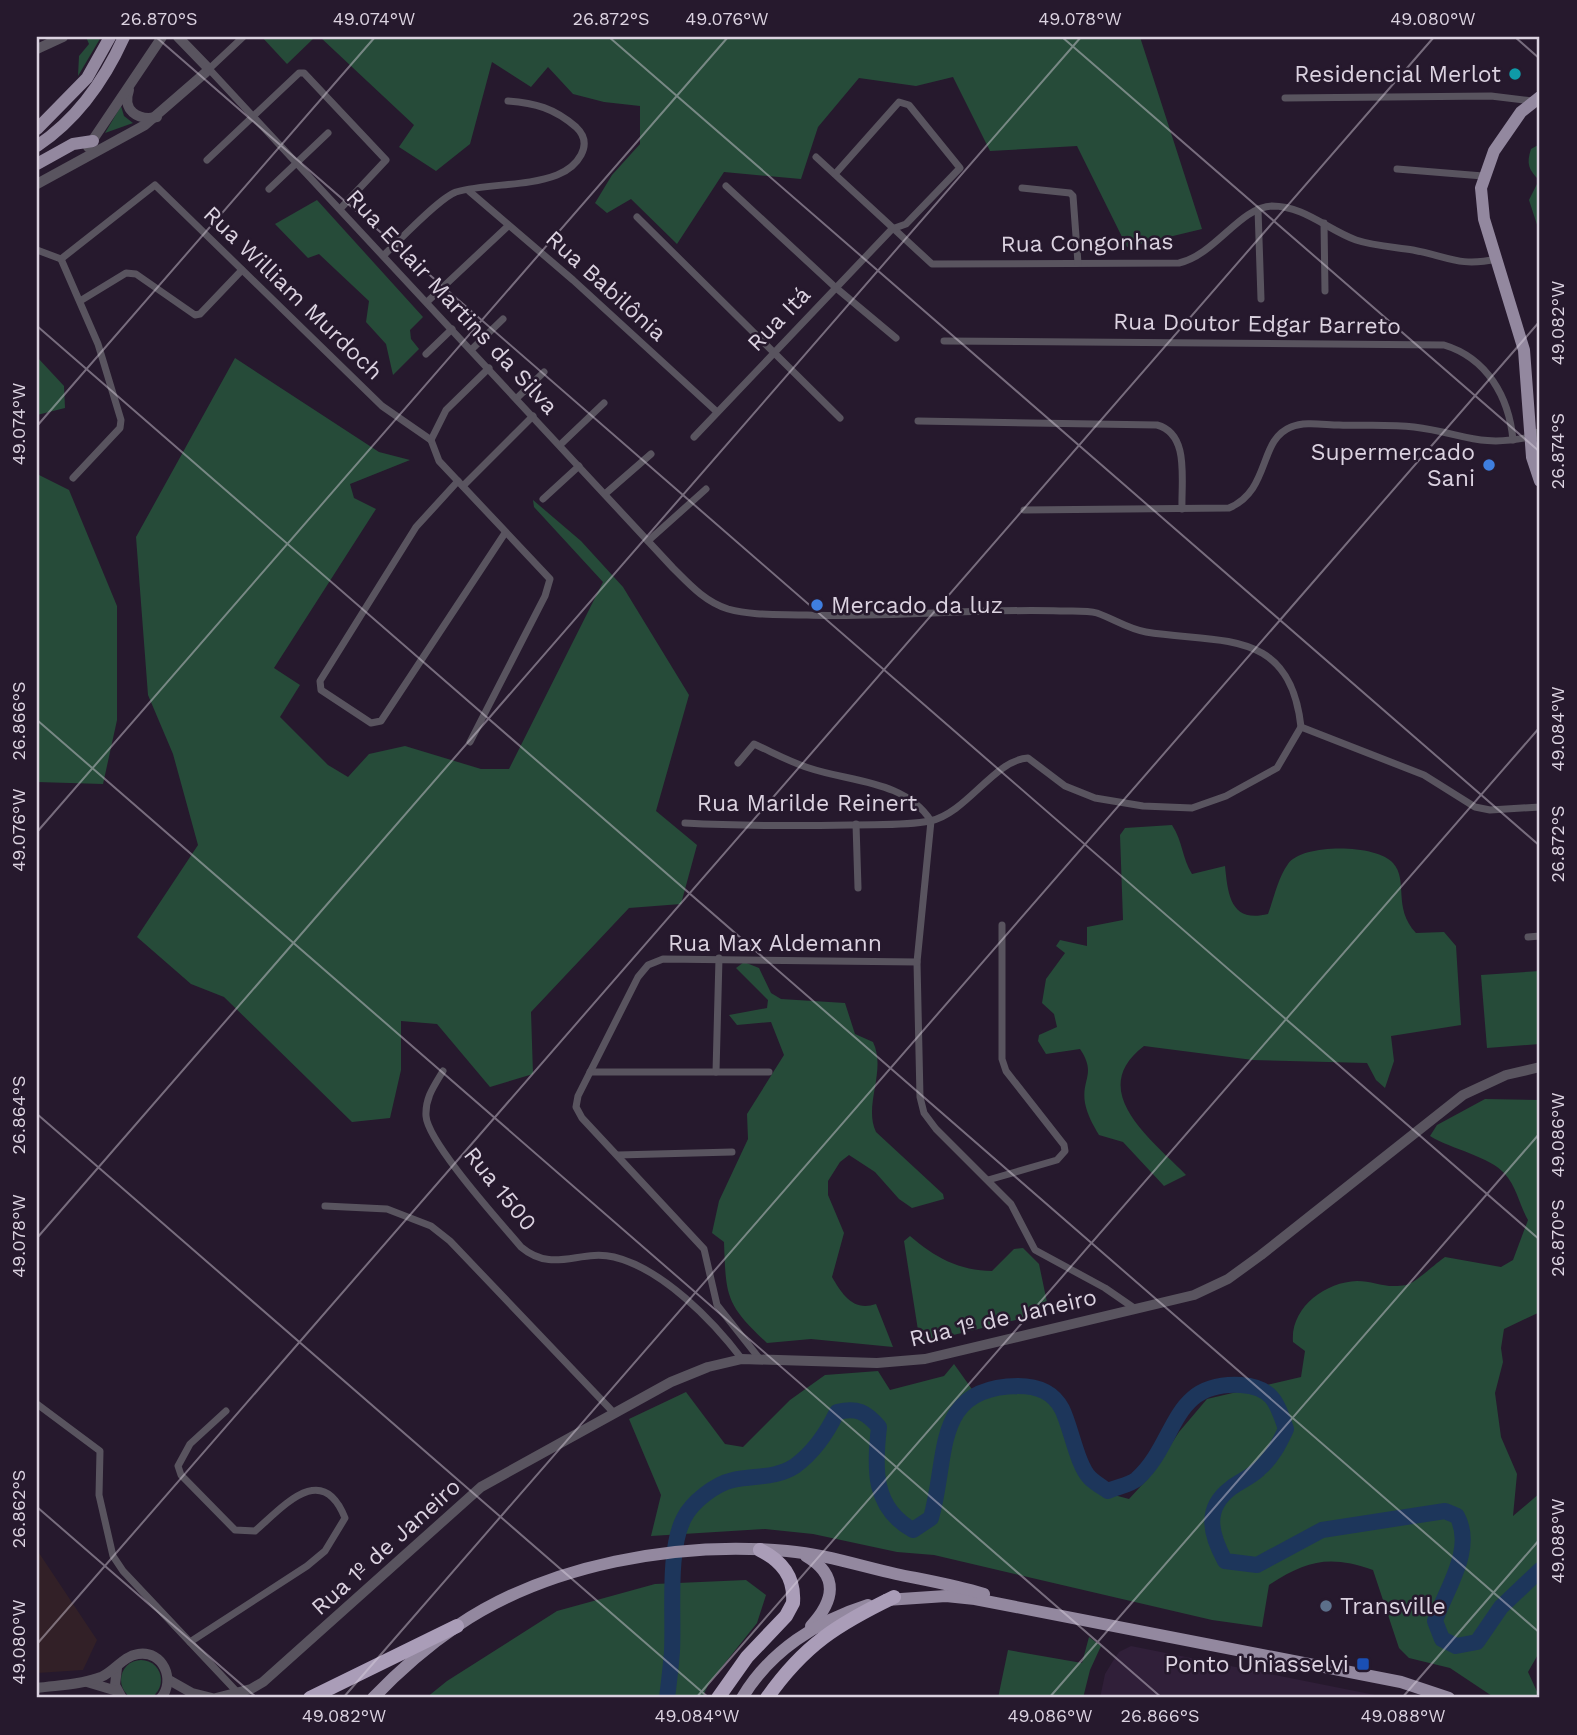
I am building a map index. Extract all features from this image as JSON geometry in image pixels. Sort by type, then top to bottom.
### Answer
[{"type":"highway","points":[[718,1698],[747,1657],[786,1616],[793,1603],[787,1572],[771,1556],[760,1550]]},
{"type":"highway","points":[[767,1698],[794,1663],[838,1625],[894,1597]]},
{"type":"highway","points":[[310,1698],[457,1626]]},
{"type":"main road","points":[[37,130],[66,103],[87,78],[110,37]]},
{"type":"main road","points":[[37,145],[75,112],[97,85],[124,37]]},
{"type":"main road","points":[[1536,99],[1494,151],[1483,176],[1481,200],[1484,219],[1524,350],[1540,481]]},
{"type":"main road","points":[[37,164],[73,144],[93,141]]},
{"type":"main road","points":[[373,1698],[396,1675],[457,1626],[531,1588],[574,1573],[630,1560],[699,1550],[799,1552],[975,1591],[1044,1613]]},
{"type":"main road","points":[[742,1698],[775,1658],[806,1632],[825,1610],[831,1589],[818,1564],[799,1552]]},
{"type":"main road","points":[[806,1632],[860,1608],[894,1597],[975,1599],[1401,1682],[1449,1698]]},
{"type":"street","points":[[37,48],[63,37]]},
{"type":"street","points":[[151,53],[153,37]]},
{"type":"street","points":[[75,163],[93,141],[162,37]]},
{"type":"street","name":"Rua Eclair Martins da Silva","points":[[178,37],[698,593],[727,608],[763,614],[891,617],[1004,610],[1096,613],[1121,626],[1145,632],[1237,642],[1268,656],[1284,674],[1299,712],[1301,727]]},
{"type":"street","points":[[37,184],[157,117],[243,37]]},
{"type":"street","points":[[207,160],[299,73],[309,75],[386,160],[340,209]]},
{"type":"street","points":[[130,85],[127,104],[131,112],[138,117],[157,117]]},
{"type":"street","points":[[1285,98],[1491,96],[1536,99]]},
{"type":"street","points":[[384,255],[446,198],[469,191],[554,176],[581,156],[586,146],[585,139],[575,127],[538,103],[508,101]]},
{"type":"street","name":"Rua Itá","points":[[694,437],[892,229],[906,224],[960,168],[909,105],[899,102],[835,174]]},
{"type":"street","points":[[269,190],[328,133]]},
{"type":"street","points":[[93,141],[128,134]]},
{"type":"street","name":"Rua Congonhas","points":[[816,157],[932,264],[1179,263],[1194,260],[1258,209]]},
{"type":"street","points":[[1397,169],[1483,176]]},
{"type":"street","name":"Rua William Murdoch","points":[[61,259],[155,185],[382,406],[431,440]]},
{"type":"street","points":[[726,186],[835,288],[896,338]]},
{"type":"street","points":[[1022,188],[1070,193],[1073,196],[1078,263]]},
{"type":"street","name":"Rua Babilônia","points":[[469,191],[573,279],[716,411]]},
{"type":"street","points":[[1261,299],[1258,209],[1285,208],[1324,223],[1357,240],[1413,250],[1457,263],[1497,259]]},
{"type":"street","points":[[637,217],[840,418]]},
{"type":"street","points":[[1324,223],[1325,290]]},
{"type":"street","points":[[427,302],[508,226]]},
{"type":"street","points":[[37,250],[61,259],[98,344],[121,420],[120,428],[73,478]]},
{"type":"street","points":[[80,300],[126,273],[136,274],[195,315],[200,314],[242,270]]},
{"type":"street","points":[[471,349],[503,318]]},
{"type":"street","points":[[426,354],[452,329]]},
{"type":"street","name":"Rua Doutor Edgar Barreto","points":[[944,341],[1444,345],[1469,356],[1492,379],[1503,397],[1513,440]]},
{"type":"street","points":[[470,742],[545,596],[550,579],[439,461],[431,440],[446,410],[489,368]]},
{"type":"street","points":[[517,398],[544,372]]},
{"type":"street","points":[[560,445],[604,403]]},
{"type":"street","points":[[505,533],[381,721],[371,723],[321,690],[320,681],[416,527],[533,416]]},
{"type":"street","points":[[918,421],[1157,425],[1168,428],[1180,444],[1182,509]]},
{"type":"street","points":[[1024,510],[1229,508],[1244,502],[1254,491],[1273,443],[1291,427],[1412,426],[1476,441],[1513,440],[1535,435]]},
{"type":"street","points":[[605,494],[651,454]]},
{"type":"street","points":[[543,499],[579,466]]},
{"type":"street","points":[[648,541],[706,489]]},
{"type":"street","points":[[930,821],[958,808],[1021,759],[1034,761],[1065,786],[1095,797],[1153,807],[1192,808],[1226,796],[1277,768],[1301,727],[1423,775],[1475,807],[1490,810],[1540,807]]},
{"type":"street","points":[[738,763],[754,744],[811,769],[875,782],[917,805],[930,821],[917,962],[920,1097],[924,1113],[1019,1215],[1035,1250],[1105,1287],[1134,1308]]},
{"type":"street","name":"Rua Marilde Reinert","points":[[685,823],[755,826],[930,821]]},
{"type":"street","points":[[856,824],[858,888]]},
{"type":"street","points":[[988,1180],[1057,1160],[1065,1151],[1065,1146],[1006,1071],[1002,1059],[1002,925]]},
{"type":"street","points":[[1528,937],[1540,936]]},
{"type":"street","points":[[716,1072],[719,958]]},
{"type":"street","name":"Rua Max Aldemann","points":[[759,1358],[717,1306],[704,1249],[582,1118],[576,1107],[578,1096],[638,977],[648,965],[663,959],[917,962]]},
{"type":"street","name":"Rua 1º de Janeiro","points":[[169,1680],[192,1693],[214,1698],[251,1689],[273,1674],[481,1487],[671,1382],[708,1367],[742,1359],[877,1363],[925,1359],[1194,1295],[1228,1279],[1462,1094],[1497,1078],[1540,1067]]},
{"type":"street","name":"Rua 1500","points":[[443,1071],[429,1094],[426,1118],[438,1144],[522,1247],[534,1258],[546,1261],[604,1256],[624,1261],[685,1297],[723,1334],[742,1359]]},
{"type":"street","points":[[590,1072],[769,1072]]},
{"type":"street","points":[[618,1155],[732,1152]]},
{"type":"street","points":[[325,1206],[387,1209],[431,1226],[450,1241],[614,1413]]},
{"type":"street","points":[[37,1404],[100,1451],[99,1495],[113,1556],[123,1571],[238,1693]]},
{"type":"street","points":[[190,1642],[307,1566],[325,1551],[345,1518],[340,1507],[327,1493],[316,1489],[300,1492],[255,1531],[235,1530],[181,1475],[178,1466],[190,1444],[226,1411]]},
{"type":"street","points":[[37,1688],[87,1682],[117,1668],[128,1657],[151,1655],[164,1665],[169,1680],[162,1698]]},
{"type":"street","points":[[117,1668],[115,1680],[119,1695]]},
{"type":"street","points":[[87,1682],[119,1695]]},
{"type":"shaded area","points":[[37,1550],[97,1640],[83,1670],[37,1673]]},
{"type":"shaded area","points":[[1131,1646],[1390,1698],[1100,1698],[1105,1674],[1119,1652]]},
{"type":"green space","points":[[86,37],[101,37],[78,76],[79,56],[89,44]]},
{"type":"green space","points":[[262,37],[315,37],[287,64]]},
{"type":"green space","points":[[320,37],[1140,37],[1202,229],[1127,247],[1077,146],[990,151],[953,77],[916,86],[859,78],[818,127],[801,179],[724,172],[677,244],[631,199],[607,213],[595,203],[612,175],[640,144],[640,106],[604,102],[573,94],[548,67],[531,87],[492,62],[470,144],[436,171],[399,147],[414,125]]},
{"type":"green space","points":[[121,106],[124,116],[133,123],[105,133]]},
{"type":"green space","points":[[1540,144],[1540,234],[1529,200],[1539,180],[1531,170],[1529,159],[1531,149]]},
{"type":"green space","points":[[317,200],[423,317],[410,330],[411,339],[419,349],[393,375],[386,344],[366,322],[369,301],[319,254],[308,258],[275,224]]},
{"type":"green space","points":[[37,357],[64,386],[65,408],[37,415]]},
{"type":"green space","points":[[235,358],[379,452],[410,460],[350,484],[354,498],[376,509],[274,668],[300,685],[280,717],[328,765],[348,777],[369,754],[405,746],[481,769],[509,769],[603,582],[534,507],[533,500],[581,541],[623,587],[689,695],[656,811],[697,845],[681,904],[629,908],[531,1012],[533,1074],[490,1087],[437,1024],[401,1021],[401,1070],[390,1118],[352,1122],[224,997],[191,984],[137,937],[198,845],[173,754],[148,695],[136,537]]},
{"type":"green space","points":[[37,474],[69,490],[117,606],[117,720],[103,784],[37,782]]},
{"type":"green space","points":[[1172,825],[1192,874],[1225,866],[1230,897],[1239,911],[1246,915],[1268,914],[1288,864],[1308,852],[1356,849],[1372,852],[1393,863],[1400,878],[1405,914],[1416,933],[1444,932],[1456,946],[1461,1025],[1391,1036],[1394,1061],[1385,1088],[1376,1080],[1367,1063],[1253,1060],[1144,1046],[1127,1063],[1121,1080],[1122,1097],[1142,1131],[1186,1175],[1164,1186],[1123,1142],[1099,1135],[1085,1103],[1088,1071],[1080,1049],[1046,1054],[1038,1041],[1039,1035],[1057,1027],[1054,1014],[1042,1003],[1046,979],[1065,953],[1056,946],[1060,940],[1087,946],[1087,927],[1123,920],[1120,835],[1125,828]]},
{"type":"green space","points":[[744,962],[759,968],[771,993],[781,999],[845,1003],[855,1034],[873,1042],[877,1053],[872,1111],[876,1132],[943,1194],[944,1199],[912,1208],[899,1199],[875,1172],[849,1155],[840,1162],[828,1181],[828,1195],[844,1233],[832,1277],[849,1300],[861,1306],[876,1304],[893,1347],[811,1339],[767,1343],[743,1318],[730,1298],[724,1242],[712,1233],[719,1201],[748,1139],[747,1114],[784,1055],[771,1022],[737,1025],[729,1015],[767,1008],[768,1000],[736,968]]},
{"type":"green space","points":[[1540,971],[1540,1044],[1487,1048],[1481,975]]},
{"type":"green space","points":[[1485,1099],[1540,1100],[1540,1312],[1504,1329],[1501,1348],[1503,1362],[1495,1393],[1501,1437],[1517,1474],[1513,1516],[1540,1493],[1540,1651],[1528,1672],[1540,1698],[1495,1698],[1450,1668],[1409,1658],[1399,1648],[1373,1570],[1344,1562],[1307,1565],[1269,1585],[1262,1627],[1212,1620],[934,1555],[897,1552],[813,1534],[765,1529],[651,1536],[661,1495],[629,1419],[686,1392],[725,1444],[743,1447],[790,1400],[825,1375],[878,1371],[890,1390],[944,1376],[954,1364],[979,1399],[1001,1390],[1012,1389],[1024,1389],[1044,1397],[1059,1415],[1072,1456],[1092,1489],[1129,1499],[1152,1474],[1179,1432],[1207,1399],[1301,1377],[1305,1351],[1293,1342],[1294,1330],[1303,1308],[1322,1292],[1333,1286],[1357,1281],[1392,1286],[1410,1284],[1445,1257],[1501,1267],[1513,1260],[1528,1220],[1509,1179],[1499,1168],[1481,1158],[1430,1136],[1437,1125]]},
{"type":"green space","points":[[910,1236],[948,1261],[980,1270],[992,1271],[1014,1249],[1023,1248],[1039,1264],[1048,1307],[1029,1317],[920,1343],[904,1241]]},
{"type":"green space","points":[[746,1580],[766,1595],[757,1623],[709,1683],[702,1698],[426,1698],[447,1681],[557,1611],[655,1584]]},
{"type":"green space","points":[[1089,1637],[1101,1646],[1090,1670],[1083,1698],[998,1698],[1008,1650],[1082,1663]]},
{"type":"green space","points":[[141,1660],[149,1661],[155,1666],[160,1672],[160,1688],[155,1694],[149,1699],[141,1700],[133,1699],[127,1694],[122,1688],[121,1680],[122,1672],[127,1666],[133,1661]]},
{"type":"waterway","points":[[667,1698],[672,1651],[675,1547],[684,1518],[692,1506],[705,1494],[726,1482],[772,1475],[795,1466],[819,1442],[837,1412],[850,1410],[861,1412],[879,1427],[877,1472],[883,1499],[890,1511],[913,1530],[931,1518],[944,1449],[957,1412],[971,1398],[990,1389],[1032,1387],[1054,1398],[1062,1409],[1085,1472],[1108,1491],[1137,1479],[1161,1448],[1188,1403],[1201,1393],[1218,1386],[1241,1385],[1260,1389],[1276,1404],[1286,1429],[1264,1465],[1231,1488],[1216,1505],[1213,1532],[1225,1561],[1257,1565],[1322,1530],[1445,1511],[1457,1516],[1463,1542],[1457,1569],[1435,1621],[1442,1639],[1456,1646],[1477,1642],[1501,1607],[1540,1570]]},
{"type":"place","name":"Residencial Merlot","points":[[1515,74]]},
{"type":"place","name":"Supermercado Sani","points":[[1489,465]]},
{"type":"place","name":"Mercado da luz","points":[[817,605]]},
{"type":"place","name":"Transville","points":[[1326,1606]]},
{"type":"place","name":"Ponto Uniasselvi","points":[[1363,1664]]}]
